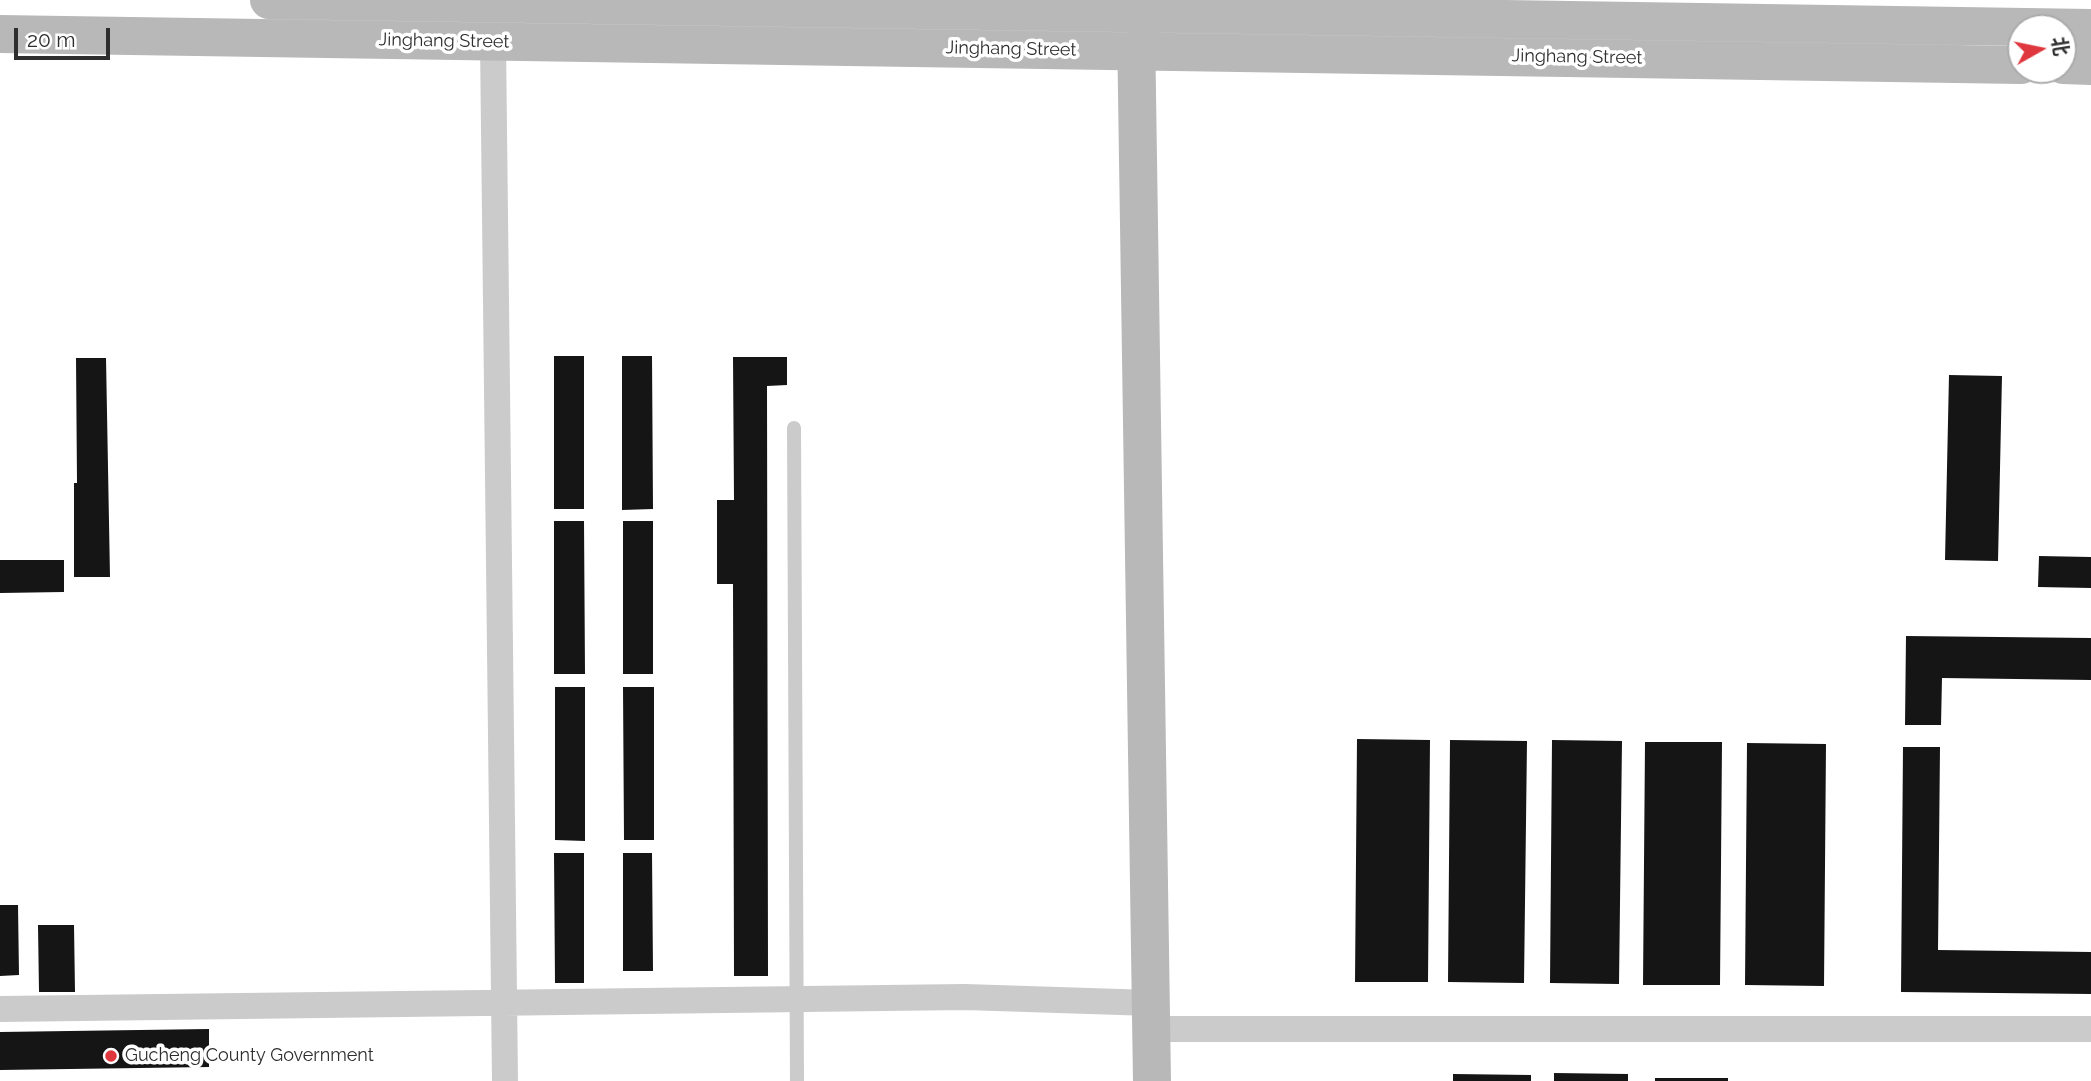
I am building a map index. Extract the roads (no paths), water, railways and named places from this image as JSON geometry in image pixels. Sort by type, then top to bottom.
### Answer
[{"type":"main road","points":[[269,0],[1136,6],[2091,27]]},
{"type":"main road","points":[[1136,6],[1152,1081]]},
{"type":"main road","name":"Jinghang Street","points":[[0,34],[2007,65]]},
{"type":"street","points":[[493,42],[505,1081]]},
{"type":"street","points":[[0,1009],[965,997],[1151,1016],[2091,1029]]},
{"type":"lane","points":[[794,428],[797,1081]]},
{"type":"place","name":"Gucheng County Government","points":[[111,1056]]}]
